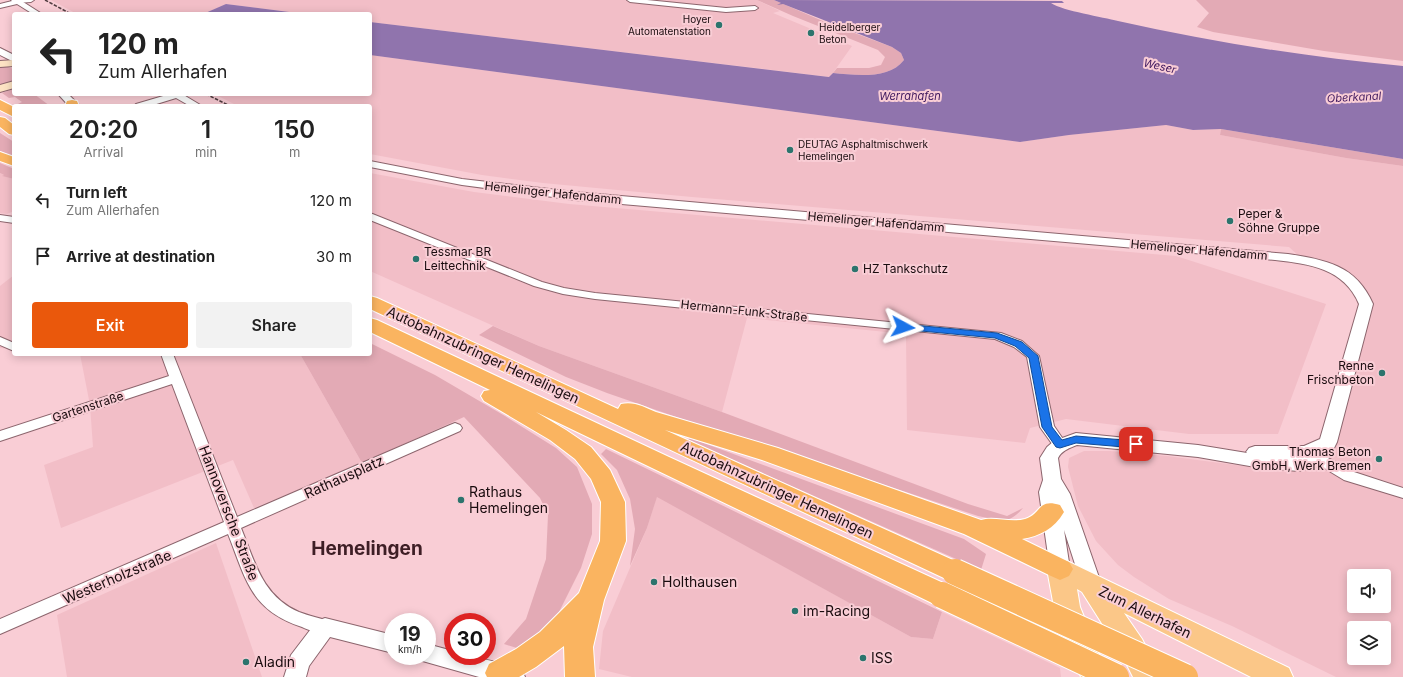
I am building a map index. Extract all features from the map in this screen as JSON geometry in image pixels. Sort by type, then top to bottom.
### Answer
[{"type":"highway","points":[[0,104],[12,112]]},
{"type":"highway","points":[[0,121],[12,130]]},
{"type":"highway","points":[[0,156],[12,161]]},
{"type":"highway","name":"Autobahnzubringer Hemelingen","points":[[372,303],[532,378],[949,584],[1116,677]]},
{"type":"highway","name":"Autobahnzubringer Hemelingen","points":[[372,325],[414,346],[949,584],[1185,677]]},
{"type":"highway","points":[[414,346],[429,365],[488,394],[558,435],[583,453],[602,476],[613,502],[613,541],[590,600],[578,647],[580,677]]},
{"type":"highway","points":[[532,378],[572,386],[648,417],[770,454],[973,527],[1060,569]]},
{"type":"highway","points":[[973,527],[1002,530],[1028,529],[1041,522],[1051,512]]},
{"type":"highway","points":[[507,675],[526,658],[550,641],[590,600]]},
{"type":"main road","points":[[0,64],[12,64]]},
{"type":"main road","points":[[0,89],[12,85]]},
{"type":"main road","points":[[1060,569],[1092,586],[1132,647],[1148,677]]},
{"type":"main road","points":[[1060,569],[1067,607],[1094,677]]},
{"type":"main road","name":"Zum Allerhafen","points":[[1092,586],[1279,677]]},
{"type":"street","points":[[0,6],[17,1],[30,0]]},
{"type":"street","points":[[630,0],[726,10],[755,8]]},
{"type":"street","points":[[17,1],[35,12]]},
{"type":"street","points":[[0,51],[12,58]]},
{"type":"street","points":[[64,96],[72,104]]},
{"type":"street","points":[[146,104],[173,96]]},
{"type":"street","points":[[178,96],[193,104]]},
{"type":"street","name":"Hemelinger Hafendamm","points":[[372,165],[475,184],[575,196],[1302,259],[1322,264],[1349,278],[1358,286],[1366,304],[1325,451],[1312,455]]},
{"type":"street","name":"Hermann-Funk-Straße","points":[[372,217],[538,284],[563,291],[595,296],[997,336],[1018,344],[1033,356],[1047,427],[1060,444]]},
{"type":"street","points":[[0,218],[12,220]]},
{"type":"street","points":[[0,341],[12,346]]},
{"type":"street","name":"Hannoversche Straße","points":[[168,356],[255,583],[266,599],[278,608],[304,622],[325,627]]},
{"type":"street","name":"Gartenstraße","points":[[0,436],[177,378]]},
{"type":"street","name":"Rathausplatz","points":[[234,526],[455,428]]},
{"type":"street","points":[[1060,444],[1076,439],[1108,441],[1198,451],[1261,462],[1299,464],[1305,464],[1312,455],[1349,476],[1403,493]]},
{"type":"street","name":"Zum Allerhafen","points":[[1060,444],[1049,458],[1052,480],[1061,494],[1092,586]]},
{"type":"street","name":"Zum Allerhafen","points":[[1052,480],[1048,492],[1060,569]]},
{"type":"street","name":"Westerholzstraße","points":[[0,627],[234,526]]},
{"type":"street","points":[[295,677],[300,662],[325,627],[384,642]]},
{"type":"street","points":[[436,655],[507,675]]},
{"type":"shaded area","points":[[51,0],[757,0],[780,11],[773,13],[852,46],[830,77],[372,22],[372,12],[289,12],[227,4],[208,12],[73,12]]},
{"type":"shaded area","points":[[757,0],[774,0],[825,22],[892,47],[901,53],[904,60],[890,71],[871,75],[833,73],[837,68],[869,68],[881,65],[885,57],[878,50]]},
{"type":"shaded area","points":[[1196,0],[1403,0],[1403,61],[1324,51],[1213,32],[1197,27],[1209,13]]},
{"type":"shaded area","points":[[372,55],[1020,142],[1069,135],[1166,125],[1193,130],[1221,129],[1220,135],[1346,158],[1403,166],[1403,677],[1336,677],[1232,626],[1169,599],[1118,565],[1096,541],[1078,506],[1068,467],[1069,458],[1084,451],[1110,451],[1167,456],[1273,470],[1264,457],[1313,459],[1368,304],[1359,284],[1300,257],[1289,247],[692,197],[543,183],[482,175],[372,154],[372,104],[234,104],[218,96],[372,96]]},
{"type":"shaded area","points":[[0,66],[12,68],[12,81],[0,85]]},
{"type":"shaded area","points":[[12,89],[12,96],[37,96],[47,104],[18,104],[22,102],[15,97],[9,98],[2,93]]},
{"type":"shaded area","points":[[1221,129],[1403,159],[1403,166],[1346,158],[1220,135]]},
{"type":"shaded area","points":[[0,133],[12,141],[12,156],[0,151]]},
{"type":"shaded area","points":[[0,163],[12,168],[12,178],[2,176],[4,175],[0,173]]},
{"type":"shaded area","points":[[0,173],[4,175],[3,176],[12,178],[12,212],[7,214],[0,213]]},
{"type":"shaded area","points":[[372,173],[474,192],[569,204],[1176,256],[1326,304],[1278,434],[1189,434],[1066,419],[1030,428],[1025,443],[907,430],[906,334],[747,318],[722,412],[539,346],[372,272]]},
{"type":"shaded area","points":[[12,277],[12,349],[0,348],[0,286]]},
{"type":"shaded area","points":[[493,326],[539,346],[722,412],[968,504],[1007,516],[1023,508],[1013,517],[1003,520],[978,516],[708,428],[566,377],[479,335]]},
{"type":"shaded area","points":[[372,344],[435,375],[556,448],[577,467],[592,504],[592,534],[581,568],[551,628],[520,649],[504,644],[526,619],[546,559],[548,515],[540,498],[464,417],[362,463],[301,356],[372,356]]},
{"type":"shaded area","points":[[80,356],[301,356],[362,463],[254,508],[233,460],[61,528],[44,465],[93,447],[90,405]]},
{"type":"shaded area","points":[[690,438],[964,539],[986,554],[981,570],[688,440]]},
{"type":"shaded area","points":[[606,449],[942,612],[933,639],[911,637],[657,497],[647,528],[630,566],[635,529],[630,499],[617,470],[601,454]]},
{"type":"shaded area","points":[[657,496],[911,637],[933,639],[942,612],[1060,668],[1061,677],[632,677],[599,669],[603,631],[647,528]]},
{"type":"shaded area","points":[[216,543],[262,677],[67,677],[57,615]]},
{"type":"water","points":[[774,0],[1062,1],[1064,3],[1051,3],[1064,9],[1083,14],[1224,42],[1331,58],[1403,66],[1403,159],[1221,129],[1193,130],[1166,125],[1069,135],[1020,142],[372,55],[372,22],[829,77],[833,73],[871,75],[890,71],[904,60],[901,53],[892,47],[783,4],[777,5],[781,3]]},
{"type":"water","points":[[226,4],[289,12],[208,12]]},
{"type":"railway","points":[[45,0],[67,12]]},
{"type":"railway","points":[[210,96],[226,104]]},
{"type":"place","name":"Hoyer Automatenstation","points":[[719,25]]},
{"type":"place","name":"Heidelberger Beton","points":[[811,33]]},
{"type":"place","name":"DEUTAG Asphaltmischwerk Hemelingen","points":[[790,150]]},
{"type":"place","name":"Peper & Söhne Gruppe","points":[[1230,221]]},
{"type":"place","name":"Tessmar BR Leittechnik","points":[[416,259]]},
{"type":"place","name":"HZ Tankschutz","points":[[855,269]]},
{"type":"place","name":"Renne Frischbeton","points":[[1382,373]]},
{"type":"place","name":"Thomas Beton GmbH, Werk Bremen","points":[[1379,459]]},
{"type":"place","name":"Rathaus Hemelingen","points":[[461,500]]},
{"type":"place","name":"Holthausen","points":[[654,582]]},
{"type":"place","name":"im-Racing","points":[[795,611]]},
{"type":"place","name":"ISS","points":[[863,658]]},
{"type":"place","name":"Aladin","points":[[246,662]]},
{"type":"district","name":"Hemelingen","points":[[367,548]]},
{"type":"route","points":[[903,327],[997,336],[1018,344],[1033,356],[1047,427],[1060,444],[1076,439],[1136,444]]},
{"type":"water label","name":"Weser","points":[[1160,66]]},
{"type":"water label","name":"Werrahafen","points":[[910,96]]},
{"type":"water label","name":"Oberkanal","points":[[1354,97]]}]
